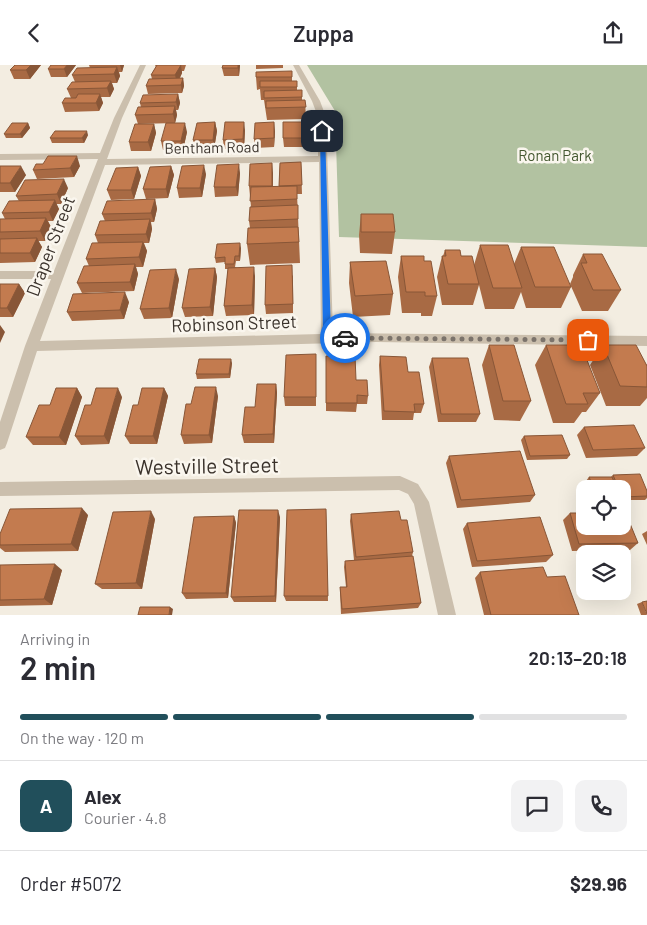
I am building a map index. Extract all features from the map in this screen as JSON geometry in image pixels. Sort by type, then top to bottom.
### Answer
[{"type":"street","name":"Draper Street","points":[[0,443],[31,346],[121,111],[142,65]]},
{"type":"street","points":[[296,65],[316,101],[322,117],[327,338]]},
{"type":"street","name":"Bentham Road","points":[[0,157],[323,159]]},
{"type":"street","points":[[0,275],[58,275]]},
{"type":"street","name":"Robinson Street","points":[[31,346],[327,338],[449,337],[647,341]]},
{"type":"street","name":"Westville Street","points":[[0,489],[400,483],[413,489],[421,502],[448,615]]},
{"type":"green space","name":"Ronan Park","points":[[307,65],[647,65],[647,247],[339,237],[335,111]]},
{"type":"building","points":[[15,65],[31,65],[26,70],[10,70]]},
{"type":"building","points":[[51,65],[67,65],[64,69],[48,69]]},
{"type":"building","points":[[157,65],[181,65],[175,75],[151,75]]},
{"type":"building","points":[[223,65],[238,65],[238,68],[222,68]]},
{"type":"building","points":[[117,67],[114,74],[72,75],[77,68]]},
{"type":"building","points":[[292,71],[292,77],[256,77],[256,72]]},
{"type":"building","points":[[183,78],[181,85],[146,86],[149,79]]},
{"type":"building","points":[[111,81],[107,88],[67,89],[72,82]]},
{"type":"building","points":[[260,81],[297,81],[297,87],[260,87]]},
{"type":"building","points":[[302,90],[302,97],[264,98],[264,91]]},
{"type":"building","points":[[78,94],[100,94],[96,103],[62,103],[65,98],[76,98]]},
{"type":"building","points":[[178,94],[176,102],[140,103],[143,95]]},
{"type":"building","points":[[305,100],[306,107],[266,108],[266,101]]},
{"type":"building","points":[[175,106],[173,114],[135,115],[138,107]]},
{"type":"building","points":[[215,122],[213,140],[193,140],[197,123]]},
{"type":"building","points":[[225,122],[244,122],[243,139],[223,140]]},
{"type":"building","points":[[274,122],[274,138],[254,139],[255,123]]},
{"type":"building","points":[[283,122],[302,122],[303,138],[283,138]]},
{"type":"building","points":[[12,123],[28,123],[20,134],[4,134]]},
{"type":"building","points":[[166,123],[185,123],[181,141],[161,141]]},
{"type":"building","points":[[135,124],[154,124],[148,142],[129,142]]},
{"type":"building","points":[[55,131],[87,131],[82,138],[50,138]]},
{"type":"building","points":[[48,156],[77,156],[70,168],[33,170],[36,164],[43,164]]},
{"type":"building","points":[[301,162],[302,185],[279,186],[280,163]]},
{"type":"building","points":[[272,163],[272,186],[249,186],[250,164]]},
{"type":"building","points":[[239,164],[236,187],[214,187],[217,165]]},
{"type":"building","points":[[204,165],[200,188],[177,188],[182,166]]},
{"type":"building","points":[[0,166],[21,166],[10,183],[0,183]]},
{"type":"building","points":[[171,166],[166,189],[143,189],[150,167]]},
{"type":"building","points":[[138,167],[131,190],[107,190],[116,168]]},
{"type":"building","points":[[64,179],[57,194],[16,196],[25,180]]},
{"type":"building","points":[[297,186],[297,199],[250,201],[251,187]]},
{"type":"building","points":[[155,199],[151,213],[102,214],[107,201]]},
{"type":"building","points":[[55,200],[49,212],[2,213],[9,201]]},
{"type":"building","points":[[298,205],[298,219],[249,221],[250,207]]},
{"type":"building","points":[[361,214],[393,214],[395,232],[361,232]]},
{"type":"building","points":[[46,218],[40,231],[0,232],[0,219]]},
{"type":"building","points":[[150,219],[146,234],[95,235],[100,221]]},
{"type":"building","points":[[298,227],[299,242],[247,244],[248,228]]},
{"type":"building","points":[[37,238],[30,253],[0,253],[0,239]]},
{"type":"building","points":[[143,242],[139,257],[86,259],[92,243]]},
{"type":"building","points":[[240,243],[239,256],[235,256],[234,264],[225,264],[225,257],[215,258],[217,244]]},
{"type":"building","points":[[480,245],[508,245],[522,288],[493,288]]},
{"type":"building","points":[[521,247],[554,247],[571,287],[535,287]]},
{"type":"building","points":[[445,250],[460,250],[461,256],[472,256],[479,284],[448,284],[442,256],[446,256]]},
{"type":"building","points":[[583,254],[602,254],[621,290],[593,290],[581,263],[587,263]]},
{"type":"building","points":[[401,256],[424,256],[424,261],[431,261],[437,296],[425,296],[425,292],[406,292]]},
{"type":"building","points":[[386,261],[393,294],[355,296],[350,262]]},
{"type":"building","points":[[135,264],[130,282],[77,283],[84,266]]},
{"type":"building","points":[[292,265],[293,304],[265,305],[266,266]]},
{"type":"building","points":[[254,267],[252,305],[224,306],[228,268]]},
{"type":"building","points":[[215,268],[210,307],[182,308],[189,269]]},
{"type":"building","points":[[176,269],[169,308],[140,309],[150,270]]},
{"type":"building","points":[[0,284],[19,284],[7,308],[0,308]]},
{"type":"building","points":[[125,292],[120,310],[67,312],[73,294]]},
{"type":"building","points":[[489,345],[514,345],[531,401],[503,401]]},
{"type":"building","points":[[546,345],[581,345],[600,393],[583,393],[588,404],[566,404]]},
{"type":"building","points":[[603,345],[636,345],[647,366],[647,387],[620,386]]},
{"type":"building","points":[[316,354],[316,397],[284,397],[286,355]]},
{"type":"building","points":[[326,356],[355,356],[356,380],[367,380],[368,396],[357,395],[357,403],[326,403]]},
{"type":"building","points":[[380,356],[406,357],[408,372],[419,372],[424,404],[414,404],[415,412],[384,411]]},
{"type":"building","points":[[432,358],[468,358],[480,414],[441,414]]},
{"type":"building","points":[[199,359],[231,359],[229,374],[196,374]]},
{"type":"building","points":[[257,384],[276,384],[273,434],[242,435],[245,407],[255,407]]},
{"type":"building","points":[[195,387],[216,387],[209,435],[181,435],[186,404],[191,404]]},
{"type":"building","points":[[56,388],[77,388],[59,437],[26,437],[39,405],[50,405]]},
{"type":"building","points":[[96,388],[118,388],[104,436],[75,436],[85,405],[91,405]]},
{"type":"building","points":[[142,388],[164,388],[153,436],[125,436],[133,405],[138,405]]},
{"type":"building","points":[[634,425],[645,448],[593,450],[584,427]]},
{"type":"building","points":[[562,435],[570,455],[530,456],[524,436]]},
{"type":"building","points":[[520,451],[535,495],[461,500],[449,456]]},
{"type":"building","points":[[640,474],[647,491],[647,496],[631,497],[631,480],[615,480],[613,475]]},
{"type":"building","points":[[589,477],[612,477],[613,480],[590,480]]},
{"type":"building","points":[[82,508],[71,544],[0,545],[0,534],[10,509]]},
{"type":"building","points":[[326,509],[328,596],[284,596],[287,510]]},
{"type":"building","points":[[239,510],[278,510],[275,596],[231,597]]},
{"type":"building","points":[[151,511],[136,583],[95,584],[113,512]]},
{"type":"building","points":[[399,511],[401,520],[407,520],[413,552],[356,557],[351,514]]},
{"type":"building","points":[[570,513],[576,513],[576,534]]},
{"type":"building","points":[[234,516],[226,593],[182,593],[194,517]]},
{"type":"building","points":[[540,517],[553,555],[477,561],[467,523]]},
{"type":"building","points":[[631,526],[638,543],[579,544],[576,535],[631,535]]},
{"type":"building","points":[[413,556],[421,603],[342,609],[340,587],[347,587],[345,561]]},
{"type":"building","points":[[55,564],[44,599],[0,600],[0,565]]},
{"type":"building","points":[[543,567],[547,577],[565,576],[579,615],[491,615],[480,572]]},
{"type":"building","points":[[647,601],[647,614],[642,602]]},
{"type":"building","points":[[140,607],[170,607],[169,615],[138,615]]},
{"type":"way so far","points":[[345,338],[449,337],[588,340]]},
{"type":"route","points":[[322,131],[327,338],[345,338]]}]
